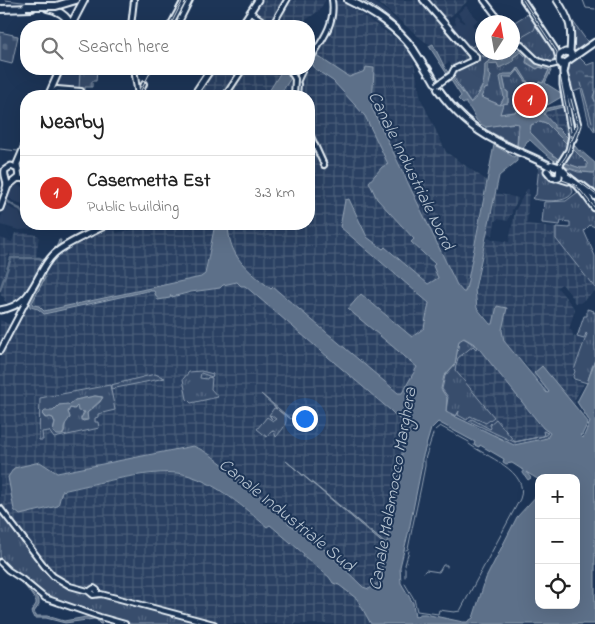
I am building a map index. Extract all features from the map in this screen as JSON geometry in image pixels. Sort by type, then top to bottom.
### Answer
[{"type":"highway","points":[[0,8],[52,4],[59,0]]},
{"type":"highway","points":[[59,0],[58,6],[62,15]]},
{"type":"highway","points":[[0,8],[56,5],[80,0],[80,8],[74,20]]},
{"type":"highway","points":[[352,1],[392,25],[412,47],[450,103],[469,122],[486,134],[514,149]]},
{"type":"highway","points":[[0,8],[52,8],[69,20]]},
{"type":"highway","points":[[62,15],[70,17],[76,15]]},
{"type":"highway","points":[[412,47],[449,104],[480,131],[557,168],[594,199]]},
{"type":"highway","points":[[524,153],[557,168]]},
{"type":"highway","points":[[524,153],[558,170],[582,186],[594,199]]},
{"type":"highway","points":[[536,159],[572,180],[594,199]]},
{"type":"highway","points":[[568,181],[594,199]]},
{"type":"main road","points":[[244,20],[257,0]]},
{"type":"main road","points":[[557,0],[570,24],[570,51],[560,61]]},
{"type":"main road","points":[[560,61],[570,51],[592,43]]},
{"type":"main road","points":[[560,61],[563,67],[562,85],[572,135],[571,143]]},
{"type":"main road","points":[[552,176],[566,156],[578,126],[560,61]]},
{"type":"main road","points":[[51,90],[57,75]]},
{"type":"main road","points":[[198,90],[208,75]]},
{"type":"main road","points":[[570,125],[575,130],[578,126]]},
{"type":"main road","points":[[2,201],[7,184],[4,174],[5,170],[16,162],[20,154]]},
{"type":"main road","points":[[2,201],[9,185],[17,176],[17,163],[20,156]]},
{"type":"main road","points":[[12,166],[17,176]]},
{"type":"main road","points":[[552,176],[555,178],[559,177],[557,168]]},
{"type":"main road","points":[[6,179],[17,176]]},
{"type":"main road","points":[[552,176],[568,181]]},
{"type":"main road","points":[[0,310],[16,304],[31,292],[42,272],[57,252],[97,230]]},
{"type":"street","points":[[131,20],[133,0]]},
{"type":"street","points":[[274,20],[288,0]]},
{"type":"street","points":[[315,48],[330,25],[333,10],[332,0]]},
{"type":"street","points":[[424,0],[472,58],[454,69],[451,75],[436,85]]},
{"type":"street","points":[[484,0],[496,15]]},
{"type":"street","points":[[520,44],[536,60],[550,65],[560,61],[556,50],[523,0]]},
{"type":"street","points":[[173,20],[183,1]]},
{"type":"street","points":[[180,20],[189,2]]},
{"type":"street","points":[[249,11],[263,20]]},
{"type":"street","points":[[556,50],[570,51]]},
{"type":"street","points":[[136,75],[139,90]]},
{"type":"street","points":[[228,90],[239,75]]},
{"type":"street","points":[[293,75],[295,90]]},
{"type":"street","points":[[296,90],[300,75]]},
{"type":"street","points":[[59,76],[56,83],[57,87],[68,90]]},
{"type":"street","points":[[55,90],[68,90]]},
{"type":"street","points":[[315,146],[323,165],[315,149]]},
{"type":"street","points":[[0,351],[31,292]]},
{"type":"street","points":[[0,507],[51,574],[65,584],[215,624]]},
{"type":"street","points":[[0,562],[44,598],[125,624]]},
{"type":"shaded area","points":[[259,0],[325,0],[320,10],[306,20],[255,20],[257,17],[250,13]]},
{"type":"shaded area","points":[[333,0],[340,0],[407,46],[413,58],[421,99],[446,152],[486,180],[465,292],[457,285],[372,108],[374,68],[349,78],[315,56],[332,24],[334,14]]},
{"type":"shaded area","points":[[342,0],[371,0],[389,13],[413,39],[406,44]]},
{"type":"shaded area","points":[[375,0],[469,0],[443,23],[468,59],[452,66],[449,62],[444,65],[434,43],[431,45],[424,41]]},
{"type":"shaded area","points":[[466,6],[475,16],[475,22],[472,25],[475,28],[475,34],[472,37],[475,41],[475,45],[472,48],[467,47],[449,27],[456,24],[454,18],[456,16],[463,23],[465,22],[458,13]]},
{"type":"shaded area","points":[[315,69],[333,81],[365,116],[388,164],[382,167],[414,239],[411,242],[435,265],[433,266],[438,278],[428,284],[385,247],[383,249],[367,237],[350,199],[347,200],[340,228],[429,303],[424,328],[412,338],[361,294],[417,367],[402,393],[398,393],[273,287],[271,290],[248,271],[236,256],[229,230],[315,230],[315,90],[283,90],[293,75],[315,75]]},
{"type":"shaded area","points":[[61,75],[80,75],[79,90],[58,87]]},
{"type":"shaded area","points":[[210,75],[279,75],[270,90],[200,90]]},
{"type":"shaded area","points":[[565,107],[571,140],[558,128],[554,128],[554,125],[544,114],[547,111]]},
{"type":"shaded area","points":[[13,185],[20,186],[20,204],[9,197]]},
{"type":"shaded area","points":[[527,189],[529,189],[527,224],[556,227],[556,239],[595,287],[595,291],[580,303],[575,303],[562,284],[557,287],[575,309],[569,329],[572,331],[573,336],[584,339],[571,379],[584,384],[573,405],[542,366],[549,392],[547,393],[530,372],[531,370],[522,360],[519,360],[504,341],[502,330],[507,308],[493,325],[478,308],[476,291],[487,238],[509,242],[515,211]]},
{"type":"shaded area","points":[[496,193],[518,198],[518,200],[508,221],[498,219],[495,221],[493,235],[488,233]]},
{"type":"shaded area","points":[[7,205],[19,211],[20,230],[0,225],[0,219]]},
{"type":"shaded area","points":[[101,230],[115,230],[116,233],[132,230],[214,230],[204,275],[201,277],[45,311],[33,305],[32,302],[46,270],[60,252]]},
{"type":"shaded area","points":[[15,233],[39,236],[36,257],[10,257],[10,251],[0,287],[0,238],[12,242]]},
{"type":"shaded area","points":[[13,258],[45,261],[40,268],[41,273],[9,305],[4,300],[5,298],[0,295]]},
{"type":"shaded area","points":[[237,282],[241,286],[245,286],[390,410],[398,418],[404,429],[398,480],[395,485],[389,516],[391,522],[379,583],[369,589],[363,587],[288,520],[242,481],[234,477],[234,474],[224,465],[202,449],[193,446],[57,473],[58,506],[61,491],[168,472],[186,474],[218,488],[267,527],[269,525],[329,577],[330,581],[339,584],[357,599],[371,624],[218,624],[72,585],[54,575],[45,566],[0,506],[0,320],[15,327],[24,310],[29,307],[38,309],[45,314],[147,291],[172,295],[172,297],[219,288],[223,285]]},
{"type":"shaded area","points":[[464,338],[476,345],[543,428],[550,433],[548,438],[514,445],[445,412],[447,398],[441,389],[444,376],[455,364],[459,341]]},
{"type":"green space","points":[[529,13],[556,52],[556,62],[553,64],[537,60],[520,42],[520,36],[522,37],[536,25]]},
{"type":"green space","points":[[529,13],[536,25],[534,30],[522,37],[520,36],[520,19]]},
{"type":"green space","points":[[567,13],[589,44],[577,51],[572,50]]},
{"type":"green space","points":[[0,32],[18,36],[12,64],[0,61]]},
{"type":"green space","points":[[470,45],[472,47],[475,45],[475,53],[467,47]]},
{"type":"green space","points":[[520,53],[527,58],[526,63],[537,69],[539,67],[549,70],[543,83],[539,82],[536,88],[529,84],[517,68],[513,74],[502,75],[504,98],[500,105],[481,97],[491,76],[488,74],[487,64],[497,63],[499,67],[509,60],[520,60]]},
{"type":"green space","points":[[578,56],[587,65],[595,62],[595,132],[589,123],[581,89],[571,93],[565,71],[568,63]]},
{"type":"green space","points":[[476,60],[490,60],[485,64],[485,81],[471,102],[452,75],[454,71]]},
{"type":"green space","points":[[518,70],[531,92],[537,91],[546,96],[533,106],[523,103],[515,112],[499,114],[503,104],[508,103],[508,92],[506,91],[503,76],[512,77]]},
{"type":"green space","points":[[80,75],[96,75],[96,81],[92,81],[92,87],[85,87],[85,90],[79,90]]},
{"type":"green space","points":[[540,121],[546,123],[570,146],[562,162],[549,152],[530,132],[531,125]]},
{"type":"green space","points":[[518,123],[517,146],[485,129],[487,126]]},
{"type":"green space","points":[[571,147],[589,165],[587,168],[580,168],[563,162]]},
{"type":"green space","points":[[536,165],[540,165],[551,177],[571,184],[573,192],[570,196],[555,201],[533,199],[536,195],[539,166]]},
{"type":"green space","points":[[561,167],[578,172],[595,173],[595,191]]},
{"type":"green space","points":[[578,192],[595,210],[595,227],[590,225],[584,231],[595,256],[595,288],[556,239],[556,227],[570,228],[570,222],[561,221],[560,225],[542,223],[544,202],[566,201]]},
{"type":"green space","points":[[587,309],[594,311],[593,313],[595,312],[595,359],[587,383],[573,377],[587,334],[584,339],[577,337],[584,316],[587,316]]},
{"type":"green space","points":[[461,338],[477,347],[476,349],[473,346],[458,358],[455,370],[494,417],[486,423],[470,416],[467,420],[458,415],[459,411],[456,416],[446,411],[448,397],[442,389],[445,376],[455,364]]},
{"type":"green space","points":[[201,371],[213,374],[212,377],[201,373],[200,378],[212,378],[211,389],[218,397],[191,403],[187,399],[183,379],[189,372]]},
{"type":"green space","points":[[155,374],[165,378],[111,389],[111,385]]},
{"type":"green space","points":[[110,385],[115,410],[98,414],[95,422],[98,422],[99,428],[54,438],[49,431],[42,432],[43,440],[39,440],[40,398]],"holes":[[[95,396],[103,397],[87,413],[87,420],[83,421],[81,419],[84,411],[76,406],[75,409],[70,408],[68,412],[70,418],[65,424],[63,435],[53,430],[55,423],[53,418],[45,418],[42,414],[53,411],[59,405],[69,405],[75,400]]]},
{"type":"green space","points":[[261,394],[291,419],[278,410],[286,417],[286,423],[276,437],[274,431],[267,437],[257,429],[267,417],[273,421],[276,419],[271,415],[272,419],[269,415],[274,408],[277,409]]},
{"type":"green space","points":[[472,419],[490,429],[490,424],[496,419],[515,442],[469,421]]},
{"type":"green space","points":[[0,512],[45,571],[62,585],[207,624],[132,624],[110,619],[45,597],[6,567],[0,560]]},
{"type":"water","name":"Canale Malamocco Marghera","points":[[433,44],[445,68],[470,103],[478,95],[484,81],[485,64],[490,60],[514,60],[499,68],[497,63],[488,64],[488,74],[491,76],[488,88],[485,89],[481,97],[500,105],[504,98],[500,77],[504,74],[513,74],[519,68],[529,84],[536,88],[539,82],[543,83],[549,70],[540,67],[537,69],[526,62],[527,58],[520,53],[520,48],[534,61],[550,67],[551,71],[545,83],[561,93],[560,77],[563,96],[539,110],[563,105],[563,107],[546,111],[544,114],[554,125],[554,128],[558,128],[579,151],[595,163],[595,173],[576,170],[560,164],[530,140],[527,141],[522,151],[517,155],[517,161],[499,176],[475,289],[477,308],[490,324],[493,324],[497,306],[507,308],[502,330],[504,341],[547,393],[549,392],[534,373],[542,366],[588,422],[582,435],[580,435],[583,438],[590,422],[577,402],[587,383],[595,360],[595,624],[371,624],[357,599],[339,585],[333,583],[329,577],[303,557],[304,554],[270,525],[267,527],[220,490],[187,475],[160,473],[107,481],[62,491],[58,506],[20,515],[14,510],[8,477],[14,468],[40,462],[57,473],[193,446],[209,454],[235,474],[235,477],[240,481],[242,480],[289,521],[288,523],[296,529],[298,527],[300,531],[323,548],[363,587],[369,589],[379,582],[386,546],[286,461],[386,544],[390,502],[398,480],[405,433],[400,420],[245,286],[241,286],[237,282],[223,285],[220,288],[172,297],[171,295],[170,298],[158,300],[154,291],[147,291],[44,314],[38,309],[30,307],[29,303],[43,276],[40,268],[54,251],[59,240],[61,240],[59,248],[42,270],[45,278],[32,303],[44,311],[201,277],[205,274],[214,230],[228,230],[232,246],[247,269],[271,289],[273,287],[398,393],[402,393],[417,367],[348,309],[361,294],[412,337],[424,328],[429,303],[340,227],[345,200],[349,199],[367,237],[383,249],[385,247],[428,284],[438,278],[433,266],[435,264],[411,242],[414,239],[377,199],[369,182],[382,167],[388,164],[365,116],[333,81],[315,69],[315,55],[349,77],[365,71],[366,67],[374,68],[372,108],[457,285],[465,292],[494,145],[514,157],[518,151],[519,124],[512,123],[486,127],[478,122],[466,102],[463,104],[458,99],[461,96],[429,46]],"holes":[[[518,70],[531,92],[537,91],[546,96],[533,106],[523,103],[515,112],[500,114],[503,104],[508,103],[508,92],[506,91],[503,77],[512,77]],[[540,121],[546,123],[569,146],[561,161],[549,152],[530,132],[531,125]],[[571,147],[587,163],[587,168],[580,168],[563,162]],[[464,338],[476,345],[543,428],[550,433],[547,438],[514,445],[446,412],[447,398],[441,389],[444,376],[455,364],[459,341]],[[438,422],[475,442],[474,445],[479,447],[480,445],[504,459],[503,462],[506,464],[512,463],[523,470],[528,480],[531,478],[526,472],[535,478],[535,474],[580,474],[580,609],[535,609],[535,497],[517,517],[486,578],[473,618],[463,622],[425,614],[415,617],[413,603],[401,583],[400,567],[422,459],[431,429]]]},
{"type":"water","points":[[279,75],[293,75],[283,90],[270,90]]},
{"type":"water","points":[[95,396],[102,397],[102,399],[87,413],[88,420],[81,420],[85,412],[78,411],[77,406],[74,409],[70,408],[68,412],[70,417],[62,435],[57,435],[53,432],[55,423],[53,418],[46,418],[42,414],[45,411],[53,411],[59,405],[69,405],[75,400]]},
{"type":"water","points":[[0,563],[28,585],[32,594],[39,600],[39,605],[34,612],[36,616],[47,616],[64,621],[92,616],[99,618],[102,624],[96,619],[65,623],[46,618],[34,618],[31,612],[36,601],[23,583],[0,567]]},
{"type":"waterway","points":[[5,0],[31,3]]},
{"type":"waterway","points":[[583,0],[586,8],[595,9]]},
{"type":"waterway","points":[[587,77],[595,77]]},
{"type":"waterway","points":[[581,83],[592,122]]},
{"type":"waterway","points":[[595,91],[593,97],[595,101]]},
{"type":"waterway","points":[[0,149],[18,151]]},
{"type":"waterway","points":[[0,197],[20,209]]},
{"type":"waterway","points":[[0,290],[11,258],[39,258],[46,261]]},
{"type":"waterway","points":[[435,430],[440,426],[469,442]]},
{"type":"waterway","points":[[406,550],[408,549],[425,459],[433,434]]},
{"type":"waterway","points":[[405,584],[414,599],[417,611],[438,614],[439,610],[460,611],[520,499],[522,489],[519,480],[513,472],[469,444]]},
{"type":"waterway","points":[[25,543],[50,576],[69,587]]},
{"type":"waterway","points":[[407,557],[409,551]]},
{"type":"waterway","points":[[405,565],[407,558]]},
{"type":"waterway","points":[[424,572],[426,570],[439,572],[443,565],[447,565],[447,567]]},
{"type":"waterway","points":[[405,568],[405,577]]},
{"type":"waterway","points":[[100,596],[111,599]]},
{"type":"tram line","points":[[173,20],[183,0]]},
{"type":"tram line","points":[[523,0],[557,52],[556,62],[572,137],[566,156],[559,166],[552,170],[552,174],[554,177],[576,185],[595,208]]},
{"type":"tram line","points":[[141,90],[149,75]]},
{"type":"tram line","points":[[571,99],[578,126],[572,140]]},
{"type":"railway","points":[[362,0],[377,9],[403,30],[444,92],[467,118],[494,137],[557,167],[595,194]]},
{"type":"place","name":"Casermetta Est","points":[[530,100]]},
{"type":"water label","name":"Canale Industriale Nord","points":[[410,171]]},
{"type":"water label","name":"Canale Industriale Sud","points":[[286,516]]}]
